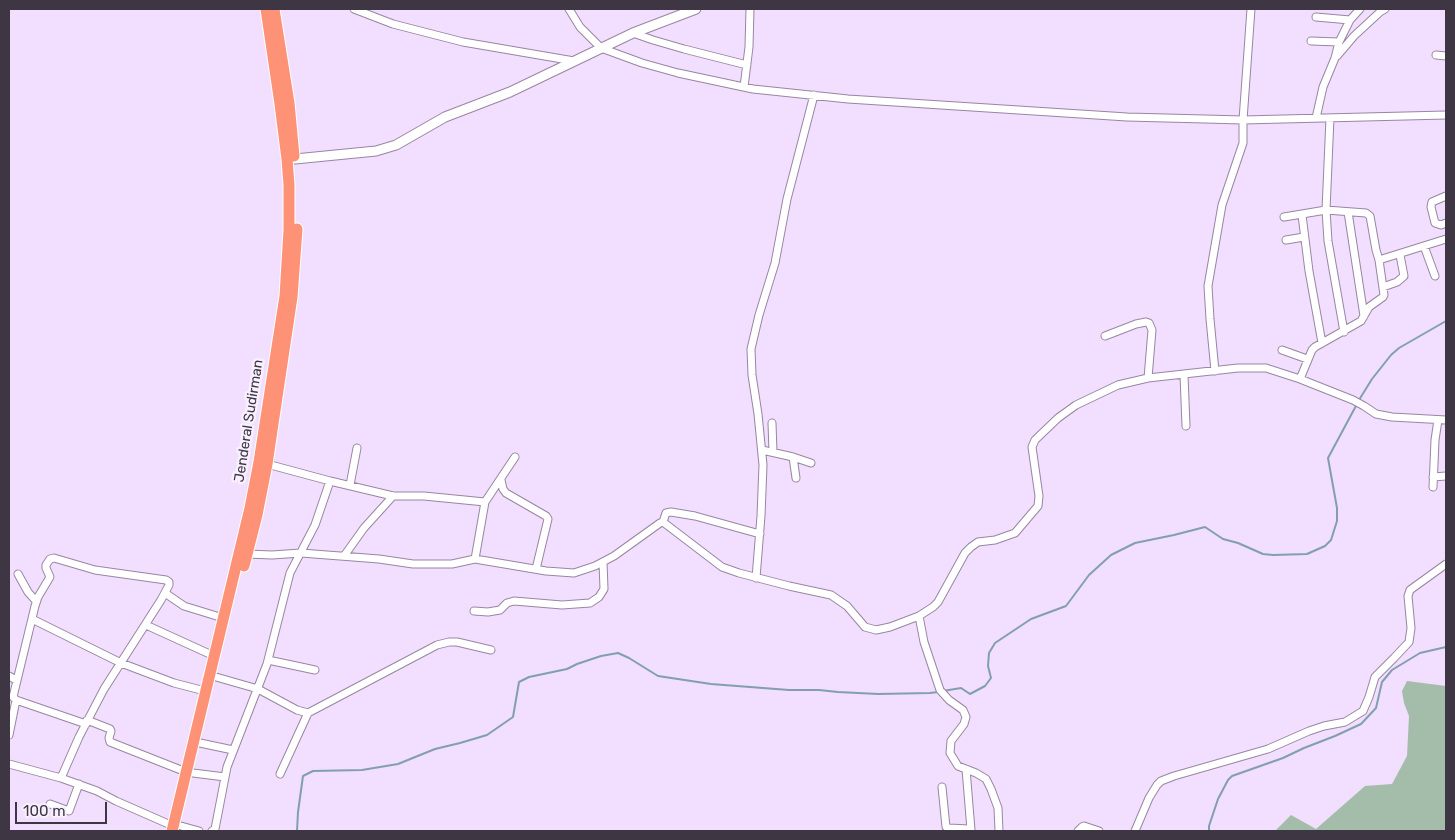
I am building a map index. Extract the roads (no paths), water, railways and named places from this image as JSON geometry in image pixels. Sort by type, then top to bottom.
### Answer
[{"type":"highway","name":"Jenderal Sudirman","points":[[189,772],[205,692],[248,517],[259,462],[285,296],[289,230],[287,159],[266,9]]},
{"type":"highway","points":[[176,829],[189,772],[200,743],[247,554],[267,464],[291,306],[296,261],[295,159],[289,103],[274,9]]},
{"type":"street","points":[[354,9],[393,24],[463,42],[574,61]]},
{"type":"street","points":[[375,17],[379,9]]},
{"type":"street","points":[[569,9],[580,27],[601,48],[642,63],[678,73],[744,87],[848,99],[1118,116],[1243,120],[1446,115]]},
{"type":"street","points":[[295,159],[358,153],[396,145],[444,117],[510,92],[633,33],[696,9]]},
{"type":"street","points":[[744,87],[750,32],[750,9]]},
{"type":"street","points":[[1215,371],[1208,286],[1222,205],[1243,143],[1243,120],[1252,9]]},
{"type":"street","points":[[1316,118],[1323,87],[1335,58],[1339,42],[1350,20],[1360,9]]},
{"type":"street","points":[[1335,58],[1354,36],[1385,9]]},
{"type":"street","points":[[1316,17],[1350,20]]},
{"type":"street","points":[[633,33],[684,49],[747,65]]},
{"type":"street","points":[[1311,41],[1339,42]]},
{"type":"street","points":[[1436,55],[1446,56]]},
{"type":"street","points":[[756,578],[763,470],[752,375],[751,348],[758,315],[775,262],[787,199],[814,95]]},
{"type":"street","points":[[1330,118],[1326,210],[1328,240],[1344,332]]},
{"type":"street","points":[[1446,196],[1432,202],[1431,207],[1435,222],[1441,225],[1446,223]]},
{"type":"street","points":[[1284,218],[1326,210],[1368,214],[1380,260],[1384,297],[1369,307],[1361,322],[1312,350],[1300,378]]},
{"type":"street","points":[[1348,212],[1364,316]]},
{"type":"street","points":[[1302,215],[1309,271],[1322,343]]},
{"type":"street","points":[[1286,240],[1304,236]]},
{"type":"street","points":[[1380,260],[1446,240]]},
{"type":"street","points":[[1424,246],[1435,276]]},
{"type":"street","points":[[1383,287],[1396,282],[1404,276],[1400,255]]},
{"type":"street","points":[[1105,336],[1136,324],[1149,323],[1152,330],[1148,378]]},
{"type":"street","points":[[1282,350],[1307,359]]},
{"type":"street","points":[[663,522],[715,563],[731,571],[756,578],[831,595],[847,606],[865,627],[872,630],[890,627],[919,616],[936,605],[965,553],[971,547],[978,542],[996,540],[1012,535],[1038,506],[1039,499],[1032,447],[1039,436],[1058,418],[1076,405],[1118,385],[1148,378],[1266,368],[1300,378],[1353,400],[1376,414],[1392,417],[1446,420]]},
{"type":"street","points":[[1184,375],[1186,426]]},
{"type":"street","points":[[1433,487],[1435,440],[1438,420]]},
{"type":"street","points":[[772,423],[773,452]]},
{"type":"street","points":[[350,485],[357,448]]},
{"type":"street","points":[[762,450],[811,463]]},
{"type":"street","points":[[475,559],[485,502],[515,457]]},
{"type":"street","points":[[793,457],[796,478]]},
{"type":"street","points":[[267,464],[393,496],[424,496],[485,502]]},
{"type":"street","points":[[1433,477],[1446,476]]},
{"type":"street","points":[[501,480],[506,493],[548,519],[536,569]]},
{"type":"street","points":[[212,831],[227,767],[268,660],[290,573],[315,525],[330,481]]},
{"type":"street","points":[[344,556],[364,528],[393,496]]},
{"type":"street","points":[[247,554],[301,553],[379,559],[413,564],[452,564],[475,559],[536,569],[574,572],[588,569],[622,550],[663,522],[666,513],[671,512],[695,516],[760,534]]},
{"type":"street","points":[[61,778],[86,722],[104,689],[170,584],[166,580],[95,570],[54,558],[50,559],[46,565],[50,577],[36,601],[16,680],[13,696],[16,700],[86,722],[110,729],[110,742],[189,772],[225,777]]},
{"type":"street","points":[[474,611],[488,612],[500,610],[507,603],[514,601],[590,604],[599,597],[604,589],[603,562]]},
{"type":"street","points":[[1135,831],[1149,798],[1161,781],[1268,749],[1309,730],[1345,722],[1363,711],[1375,677],[1409,642],[1411,628],[1408,596],[1410,590],[1446,564]]},
{"type":"street","points":[[18,574],[28,592],[36,601]]},
{"type":"street","points":[[165,593],[184,606],[223,618]]},
{"type":"street","points":[[919,616],[924,642],[941,692],[963,710],[966,717],[964,724],[951,741],[950,753],[956,763],[962,768],[984,777],[990,786],[998,808],[999,831]]},
{"type":"street","points":[[32,620],[121,663],[174,683],[205,692]]},
{"type":"street","points":[[146,625],[214,656]]},
{"type":"street","points":[[280,774],[308,713],[437,645],[457,642],[491,650]]},
{"type":"street","points":[[268,660],[315,670]]},
{"type":"street","points":[[9,676],[16,680]]},
{"type":"street","points":[[216,677],[258,689],[297,710],[308,713]]},
{"type":"street","points":[[9,735],[11,709],[16,700]]},
{"type":"street","points":[[200,743],[234,750]]},
{"type":"street","points":[[9,764],[79,784],[176,829],[199,831]]},
{"type":"street","points":[[942,787],[946,826],[971,831],[966,769]]},
{"type":"street","points":[[50,804],[70,811],[79,784]]},
{"type":"street","points":[[1078,831],[1084,826],[1099,831]]},
{"type":"waterway","points":[[1359,400],[1372,379],[1391,355],[1399,348],[1446,321]]},
{"type":"waterway","points":[[943,691],[961,688],[970,694],[985,686],[991,678],[988,666],[989,653],[995,643],[1031,619],[1066,606],[1089,575],[1111,555],[1135,543],[1205,527],[1223,539],[1238,543],[1263,554],[1307,554],[1325,546],[1331,540],[1337,521],[1337,508],[1328,458],[1357,404]]},
{"type":"waterway","points":[[1209,831],[1218,799],[1232,776],[1283,758],[1361,724],[1376,708],[1382,682],[1392,670],[1420,653],[1446,647]]},
{"type":"waterway","points":[[297,831],[303,776],[313,771],[362,770],[398,764],[435,749],[487,735],[513,717],[519,682],[529,677],[567,669],[601,656],[618,653],[658,676],[711,684],[878,694],[938,692]]}]
